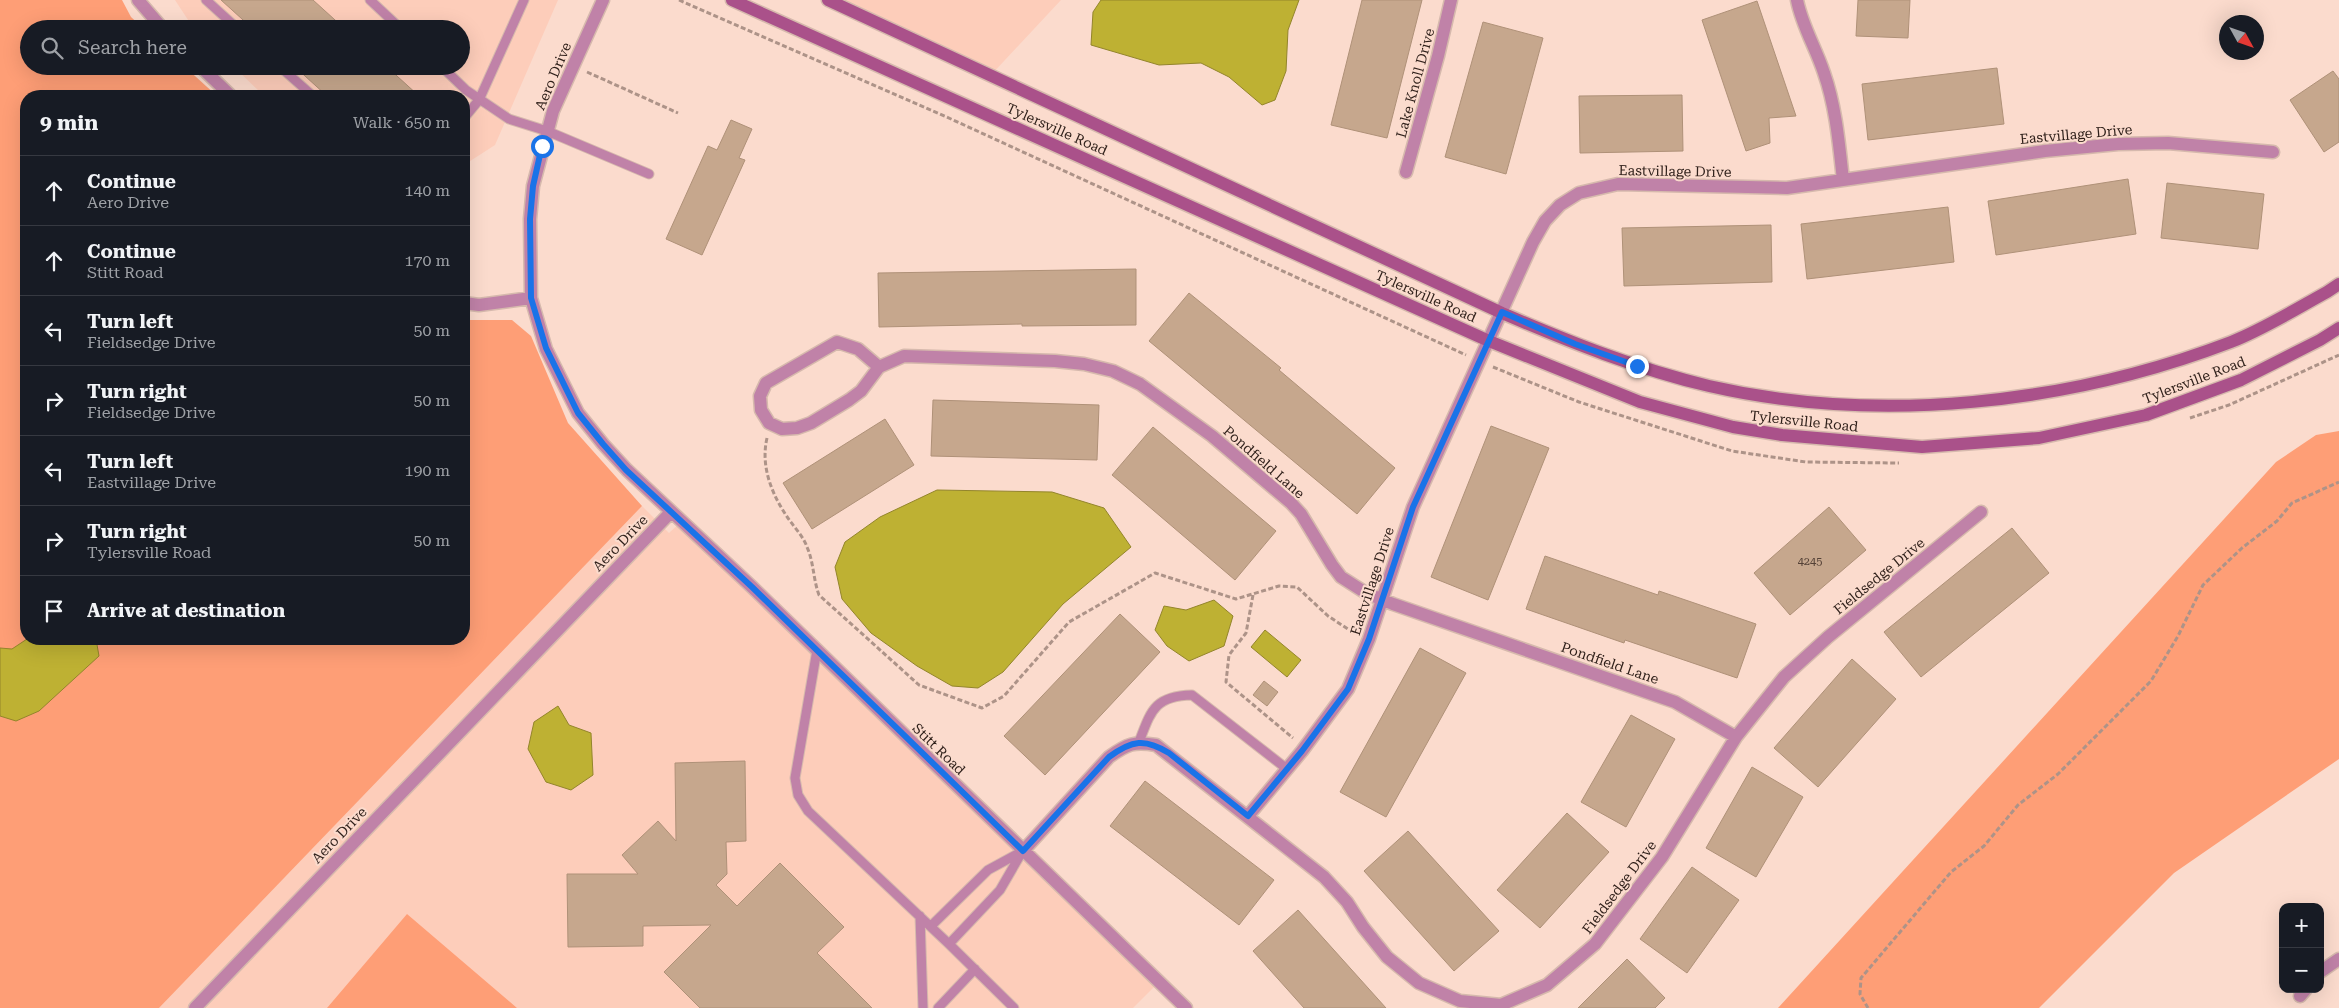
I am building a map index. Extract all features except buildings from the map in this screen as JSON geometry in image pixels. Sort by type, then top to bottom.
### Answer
[{"type":"main road","name":"Tylersville Road","points":[[732,0],[1489,341],[1640,402],[1725,425],[1782,435],[1922,447],[2039,438],[2146,415],[2241,380],[2320,340],[2339,328]]},
{"type":"main road","name":"Tylersville Road","points":[[828,0],[1575,344],[1637,366],[1712,386],[1798,400],[1847,404],[1940,405],[2032,397],[2131,374],[2232,341],[2339,284]]},
{"type":"street","points":[[138,0],[155,20]]},
{"type":"street","name":"Aero Drive","points":[[195,1008],[671,512],[603,444],[578,413],[546,348],[531,298],[529,253],[532,194],[547,131],[573,66],[603,0]]},
{"type":"street","name":"Lake Knoll Drive","points":[[1406,172],[1438,56],[1451,0]]},
{"type":"street","points":[[1797,0],[1806,32],[1824,72],[1835,115],[1843,180]]},
{"type":"street","points":[[209,75],[225,90]]},
{"type":"street","name":"Eastvillage Drive","points":[[1248,816],[1287,769],[1348,689],[1361,661],[1413,507],[1545,221],[1560,205],[1579,193],[1618,184],[1787,188],[2045,151],[2118,144],[2168,143],[2273,152]]},
{"type":"street","points":[[470,304],[479,305],[531,298]]},
{"type":"street","points":[[837,342],[858,349],[878,367],[860,391],[849,400],[811,423],[797,428],[782,429],[770,422],[761,410],[760,396],[766,383],[837,342]]},
{"type":"street","name":"Pondfield Lane","points":[[878,367],[891,360],[919,355],[980,360],[1055,361],[1084,364],[1113,371],[1140,384],[1212,436],[1291,503],[1310,527],[1332,566],[1341,576],[1366,593],[1675,702],[1736,737]]},
{"type":"street","name":"Stitt Road","points":[[671,512],[1186,1008]]},
{"type":"street","name":"Fieldsedge Drive","points":[[1138,742],[1156,744],[1169,753],[1324,877],[1347,902],[1363,927],[1387,957],[1419,983],[1460,1001],[1501,1005],[1547,985],[1595,944],[1662,857],[1736,737],[1784,677],[1828,637],[1981,512]]},
{"type":"street","points":[[1023,851],[1109,757],[1122,747],[1138,742]]},
{"type":"street","points":[[2324,969],[2339,959]]},
{"type":"lane","points":[[206,0],[228,20]]},
{"type":"lane","points":[[370,0],[391,20]]},
{"type":"lane","points":[[470,111],[479,100],[524,0]]},
{"type":"lane","points":[[289,75],[305,90]]},
{"type":"lane","points":[[451,75],[468,90]]},
{"type":"lane","points":[[470,92],[509,119],[547,131],[649,174]]},
{"type":"lane","points":[[816,650],[795,778],[798,795],[808,811],[950,944],[1012,1007]]},
{"type":"lane","points":[[1138,742],[1152,709],[1173,695],[1192,695],[1287,769]]},
{"type":"lane","points":[[931,926],[988,870],[1023,851]]},
{"type":"lane","points":[[950,944],[1000,890],[1023,851]]},
{"type":"lane","points":[[920,916],[923,1008]]},
{"type":"lane","points":[[938,1008],[976,969]]},
{"type":"path","points":[[573,66],[678,113]]},
{"type":"path","points":[[768,437],[764,453],[766,471],[777,502],[807,544],[812,561],[814,584],[820,595],[919,684],[982,708],[1004,696],[1069,622],[1155,574],[1236,599],[1279,586],[1297,587],[1328,616],[1357,635]]},
{"type":"path","points":[[1868,1008],[1860,994],[1861,978],[1951,872],[1984,846],[2018,805],[2058,774],[2151,681],[2178,636],[2203,585],[2242,548],[2277,521],[2292,503],[2339,482]]},
{"type":"path","points":[[1253,594],[1246,633],[1228,654],[1226,682],[1294,739]]},
{"type":"shaded area","points":[[0,0],[122,0],[134,20],[20,20],[20,75],[194,75],[210,90],[20,90],[20,645],[470,645],[470,320],[512,320],[531,336],[568,423],[642,506],[159,1008],[0,1008]]},
{"type":"shaded area","points":[[175,0],[558,0],[495,145],[470,161],[470,90],[258,90],[242,75],[470,75],[470,20],[188,20]]},
{"type":"shaded area","points":[[828,0],[1061,0],[991,75]]},
{"type":"shaded area","points":[[1101,0],[1299,0],[1288,30],[1286,71],[1275,100],[1262,105],[1229,77],[1201,63],[1159,65],[1091,45],[1093,12]]},
{"type":"shaded area","points":[[2339,431],[2339,759],[2174,873],[2039,1008],[1778,1008],[2276,462],[2316,435]]},
{"type":"shaded area","points":[[937,490],[1052,492],[1104,508],[1131,547],[1063,604],[1003,672],[978,688],[952,686],[917,666],[871,633],[842,599],[835,567],[845,542],[880,517]]},
{"type":"shaded area","points":[[642,506],[669,533],[681,522],[1159,982],[1133,1008],[159,1008]]},
{"type":"shaded area","points":[[1214,600],[1233,616],[1224,646],[1189,661],[1167,646],[1155,630],[1164,606],[1186,610]]},
{"type":"shaded area","points":[[1265,630],[1301,660],[1287,677],[1251,647]]},
{"type":"shaded area","points":[[20,644],[97,645],[99,656],[39,711],[16,721],[0,716],[0,648],[12,649]]},
{"type":"shaded area","points":[[558,706],[569,725],[591,733],[593,775],[571,790],[546,782],[528,749],[534,722]]},
{"type":"shaded area","points":[[407,914],[517,1008],[327,1008]]},
{"type":"route","points":[[542,146],[533,186],[530,219],[531,298],[546,348],[578,413],[626,470],[752,587],[1023,851],[1109,757],[1122,747],[1138,742],[1156,744],[1248,816],[1302,751],[1348,689],[1369,639],[1403,532],[1413,507],[1502,312],[1575,344],[1637,366]]}]
